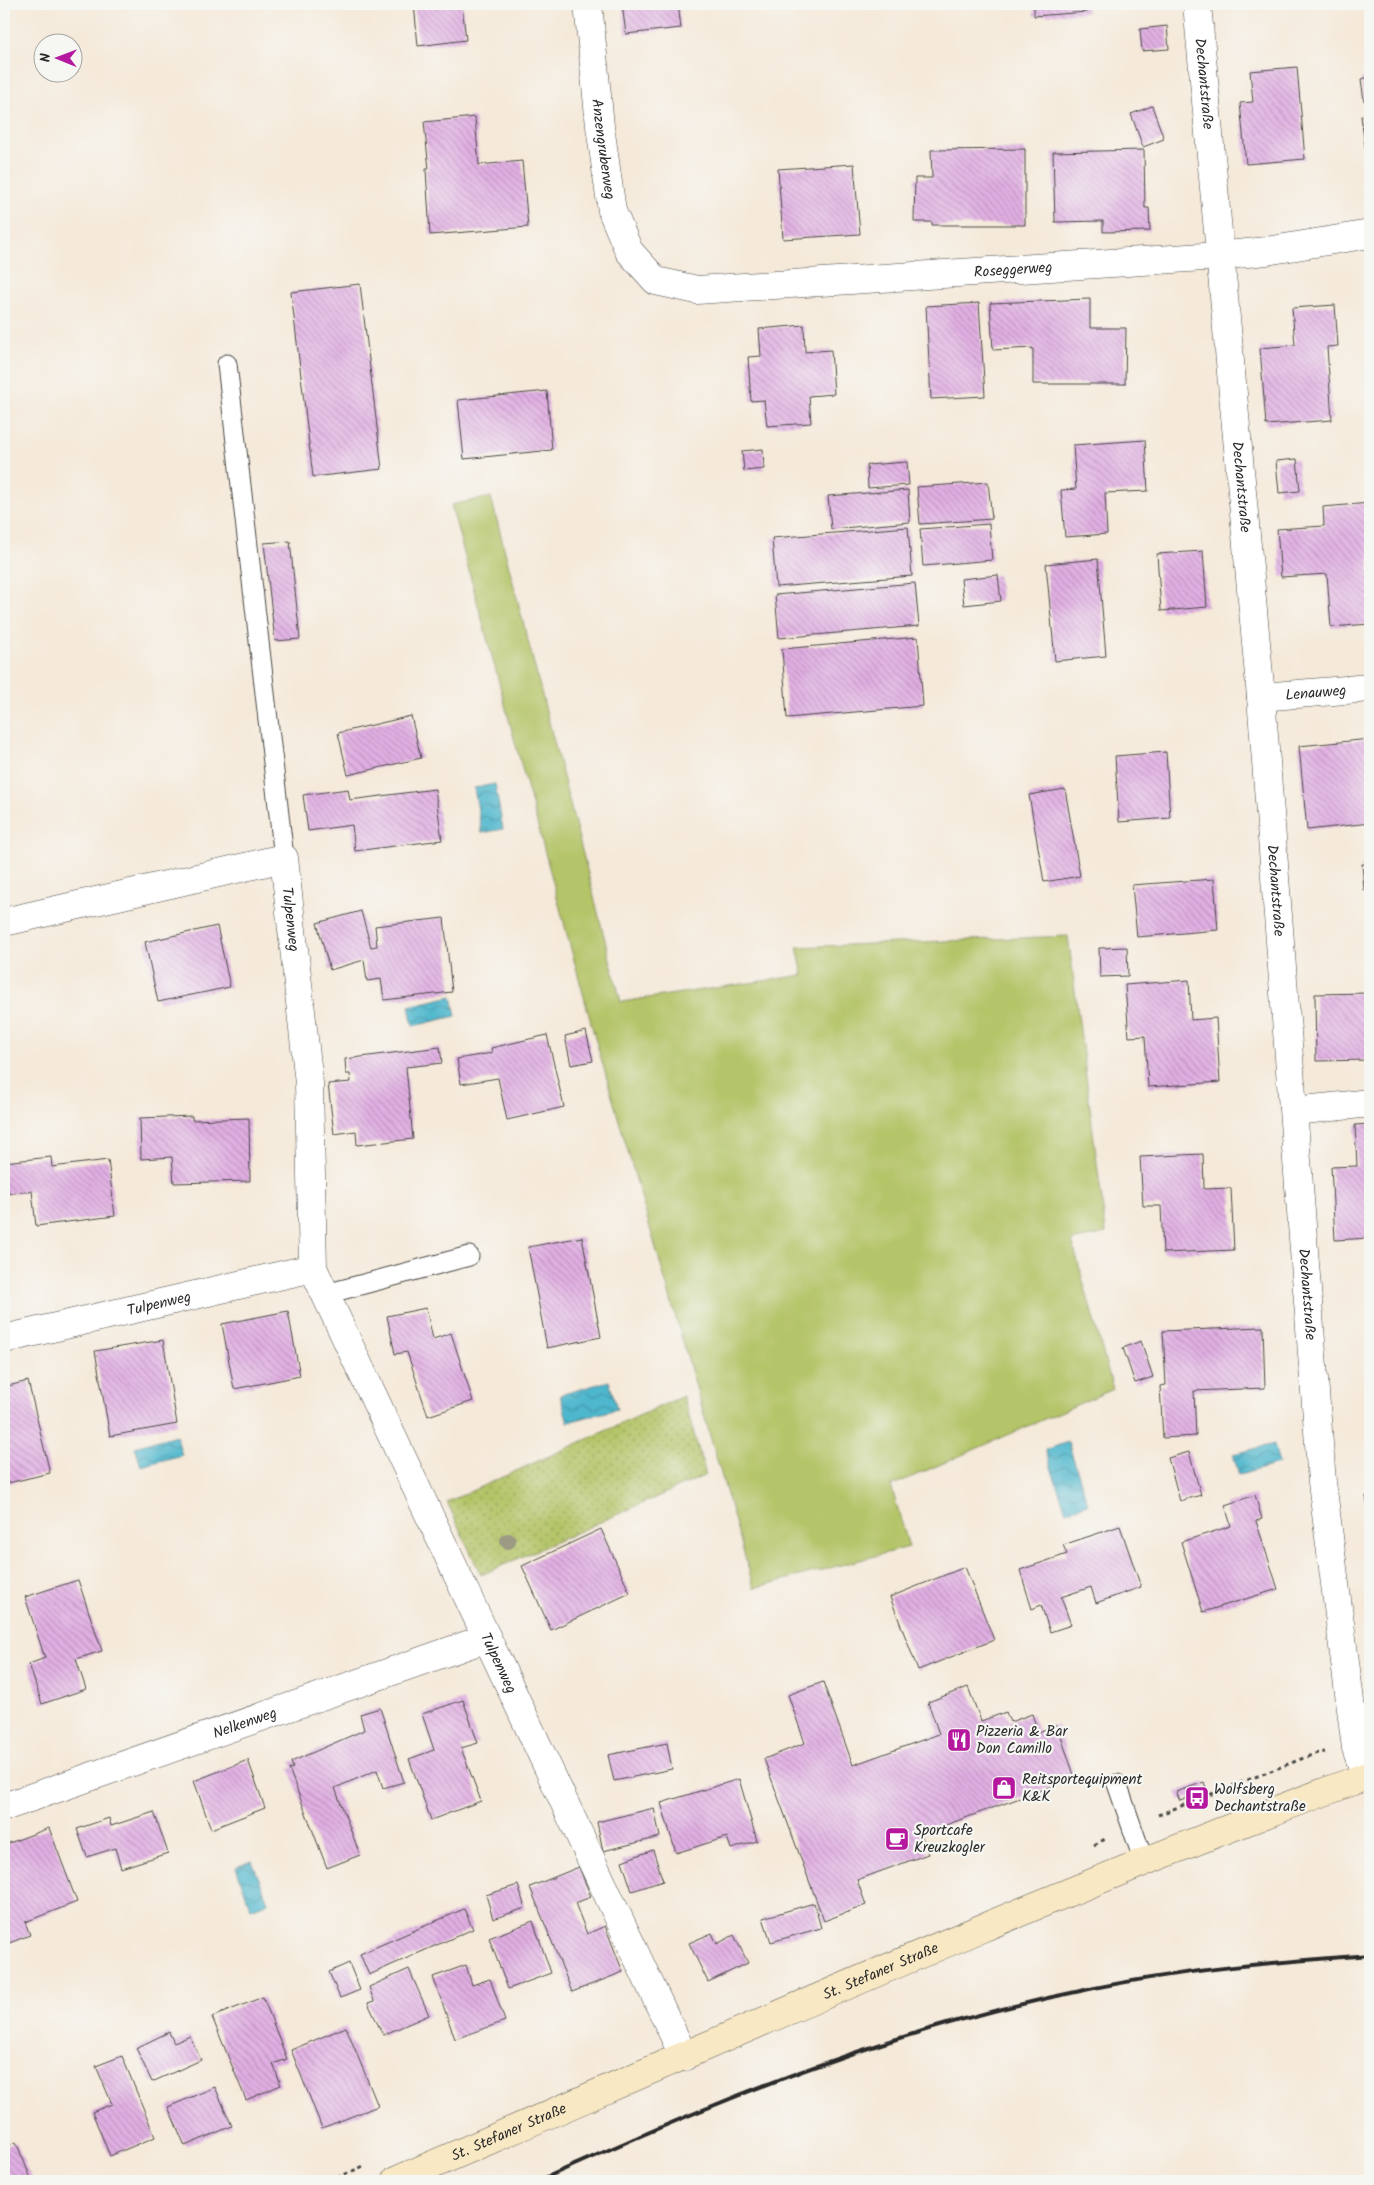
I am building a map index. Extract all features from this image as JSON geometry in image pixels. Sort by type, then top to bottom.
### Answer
[{"type":"main road","name":"St. Stefaner Straße","points":[[395,2181],[887,1969],[1144,1862],[1368,1775]]},
{"type":"street","name":"Anzengruberweg","points":[[588,4],[600,126],[612,211],[629,252],[656,281]]},
{"type":"street","name":"Dechantstraße","points":[[1197,4],[1261,697],[1322,1482],[1356,1748],[1368,1775]]},
{"type":"street","name":"Roseggerweg","points":[[656,281],[697,290],[1219,256],[1266,251],[1370,234]]},
{"type":"street","name":"Lenauweg","points":[[1261,697],[1370,688]]},
{"type":"street","points":[[4,922],[284,858]]},
{"type":"street","name":"Tulpenweg","points":[[284,858],[309,1083],[313,1268],[684,2057]]},
{"type":"street","points":[[1294,1111],[1370,1104]]},
{"type":"street","name":"Tulpenweg","points":[[4,1340],[313,1268]]},
{"type":"street","name":"Nelkenweg","points":[[4,1808],[487,1638]]},
{"type":"lane","points":[[227,364],[284,858]]},
{"type":"lane","points":[[326,1294],[469,1256]]},
{"type":"lane","points":[[1117,1784],[1144,1862]]},
{"type":"green space","points":[[491,497],[621,1002],[803,975],[797,947],[1068,936],[1106,1233],[1072,1241],[1113,1389],[891,1486],[909,1547],[754,1588],[594,1034],[451,505]]},
{"type":"green space","points":[[683,1396],[706,1475],[481,1575],[447,1502]]},
{"type":"water","points":[[495,784],[503,829],[482,833],[474,788]]},
{"type":"water","points":[[452,996],[456,1016],[413,1026],[409,1006]]},
{"type":"water","points":[[609,1381],[617,1409],[568,1422],[560,1395]]},
{"type":"water","points":[[176,1435],[182,1455],[141,1466],[135,1447]]},
{"type":"water","points":[[1068,1442],[1088,1504],[1066,1511],[1045,1450]]},
{"type":"water","points":[[1274,1444],[1279,1464],[1239,1475],[1233,1454]]},
{"type":"water","points":[[252,1861],[268,1902],[251,1909],[236,1867]]},
{"type":"building","points":[[414,4],[462,4],[466,40],[418,46]]},
{"type":"building","points":[[622,4],[678,4],[681,28],[626,34]]},
{"type":"building","points":[[1034,4],[1086,4],[1087,12],[1034,16]]},
{"type":"building","points":[[1167,26],[1169,49],[1142,51],[1140,29]]},
{"type":"building","points":[[1297,67],[1305,159],[1246,164],[1240,103],[1253,102],[1250,71]]},
{"type":"building","points":[[1370,77],[1370,100],[1364,101],[1361,79]]},
{"type":"building","points":[[1152,106],[1164,139],[1143,147],[1131,114]]},
{"type":"building","points":[[1370,115],[1370,176],[1369,176],[1361,116]]},
{"type":"building","points":[[475,117],[479,165],[522,161],[528,227],[430,235],[426,169],[429,169],[424,122]]},
{"type":"building","points":[[1025,149],[1025,225],[932,225],[932,222],[914,222],[915,178],[932,178],[931,150]]},
{"type":"building","points":[[1144,150],[1145,208],[1149,208],[1150,231],[1103,232],[1103,221],[1055,222],[1053,152]]},
{"type":"building","points":[[854,164],[860,234],[783,239],[778,169]]},
{"type":"building","points":[[360,284],[382,469],[313,477],[291,292]]},
{"type":"building","points":[[1090,299],[1090,328],[1126,328],[1125,384],[1033,384],[1033,348],[993,350],[990,303]]},
{"type":"building","points":[[979,303],[985,396],[931,399],[926,306]]},
{"type":"building","points":[[1335,305],[1338,346],[1327,347],[1332,420],[1266,425],[1260,348],[1295,345],[1292,308]]},
{"type":"building","points":[[804,325],[805,352],[831,350],[834,394],[809,396],[811,423],[767,426],[764,400],[751,401],[748,357],[761,356],[759,329]]},
{"type":"building","points":[[547,391],[552,450],[464,459],[458,400]]},
{"type":"building","points":[[1145,440],[1148,491],[1105,493],[1107,534],[1065,537],[1061,490],[1076,489],[1073,445]]},
{"type":"building","points":[[763,449],[764,469],[744,471],[742,451]]},
{"type":"building","points":[[1297,459],[1300,491],[1279,493],[1276,461]]},
{"type":"building","points":[[907,462],[909,485],[868,488],[867,465]]},
{"type":"building","points":[[988,482],[992,519],[920,524],[917,487]]},
{"type":"building","points":[[908,490],[910,522],[831,529],[828,496]]},
{"type":"building","points":[[1370,503],[1370,624],[1331,627],[1327,574],[1281,577],[1277,529],[1324,526],[1323,507]]},
{"type":"building","points":[[989,524],[992,560],[923,566],[920,529]]},
{"type":"building","points":[[908,527],[912,576],[776,587],[772,538]]},
{"type":"building","points":[[290,541],[300,639],[275,641],[264,543]]},
{"type":"building","points":[[1203,551],[1207,607],[1161,611],[1157,554]]},
{"type":"building","points":[[1098,559],[1106,656],[1055,661],[1046,564]]},
{"type":"building","points":[[998,575],[1001,601],[964,605],[961,579]]},
{"type":"building","points":[[915,583],[919,626],[779,638],[775,595]]},
{"type":"building","points":[[918,637],[923,706],[787,718],[782,649]]},
{"type":"building","points":[[411,716],[421,758],[348,775],[338,733]]},
{"type":"building","points":[[1370,739],[1370,823],[1307,830],[1299,746]]},
{"type":"building","points":[[1166,752],[1170,818],[1119,822],[1115,756]]},
{"type":"building","points":[[348,789],[350,800],[435,789],[442,840],[355,851],[352,825],[308,831],[303,795]]},
{"type":"building","points":[[1065,789],[1080,876],[1044,882],[1029,795]]},
{"type":"building","points":[[1362,864],[1370,864],[1370,890],[1364,890]]},
{"type":"building","points":[[1214,879],[1218,930],[1137,937],[1132,885]]},
{"type":"building","points":[[361,911],[371,947],[377,946],[375,926],[444,918],[452,992],[384,1000],[381,979],[367,981],[364,960],[330,970],[317,923]]},
{"type":"building","points":[[217,926],[230,987],[158,1002],[145,942]]},
{"type":"building","points":[[1127,947],[1128,976],[1100,977],[1099,948]]},
{"type":"building","points":[[1189,980],[1191,1020],[1216,1018],[1220,1082],[1148,1087],[1145,1036],[1129,1037],[1125,985]]},
{"type":"building","points":[[1370,993],[1370,1060],[1316,1061],[1315,994]]},
{"type":"building","points":[[586,1031],[593,1061],[571,1065],[565,1036]]},
{"type":"building","points":[[547,1035],[564,1107],[507,1120],[498,1078],[461,1084],[457,1059],[492,1053],[491,1048]]},
{"type":"building","points":[[440,1047],[442,1063],[406,1067],[413,1139],[357,1145],[356,1131],[334,1134],[328,1084],[351,1082],[350,1074],[346,1074],[345,1059]]},
{"type":"building","points":[[192,1116],[192,1120],[249,1118],[250,1181],[174,1183],[172,1157],[141,1159],[140,1118]]},
{"type":"building","points":[[1370,1124],[1370,1238],[1335,1240],[1331,1167],[1357,1166],[1355,1125]]},
{"type":"building","points":[[1203,1154],[1204,1189],[1231,1188],[1234,1250],[1163,1253],[1161,1206],[1143,1206],[1140,1157]]},
{"type":"building","points":[[51,1157],[52,1167],[108,1160],[115,1216],[36,1226],[32,1191],[4,1194],[4,1162]]},
{"type":"building","points":[[582,1237],[601,1337],[547,1348],[528,1247]]},
{"type":"building","points":[[426,1308],[433,1339],[451,1333],[473,1401],[428,1416],[407,1352],[395,1354],[387,1316]]},
{"type":"building","points":[[288,1311],[300,1376],[234,1389],[222,1324]]},
{"type":"building","points":[[1263,1327],[1265,1388],[1194,1391],[1196,1436],[1163,1438],[1160,1386],[1166,1385],[1163,1331]]},
{"type":"building","points":[[163,1340],[177,1424],[110,1436],[95,1351]]},
{"type":"building","points":[[1141,1341],[1153,1377],[1135,1383],[1123,1348]]},
{"type":"building","points":[[28,1381],[50,1473],[4,1484],[4,1387]]},
{"type":"building","points":[[1189,1452],[1201,1495],[1180,1501],[1168,1458]]},
{"type":"building","points":[[1255,1495],[1262,1519],[1256,1521],[1278,1589],[1203,1612],[1181,1542],[1231,1526],[1225,1505]]},
{"type":"building","points":[[1370,1495],[1370,1517],[1369,1517],[1366,1496]]},
{"type":"building","points":[[1120,1526],[1141,1587],[1096,1603],[1091,1587],[1061,1597],[1071,1625],[1050,1632],[1041,1605],[1032,1609],[1020,1570],[1067,1554],[1063,1545]]},
{"type":"building","points":[[601,1529],[630,1593],[551,1630],[522,1566]]},
{"type":"building","points":[[965,1567],[994,1640],[918,1670],[890,1597]]},
{"type":"building","points":[[78,1580],[102,1651],[76,1659],[86,1689],[42,1704],[29,1664],[45,1658],[25,1597]]},
{"type":"building","points":[[823,1682],[853,1765],[939,1734],[928,1702],[968,1687],[981,1721],[1006,1712],[1010,1722],[1032,1714],[1038,1732],[1057,1725],[1075,1778],[921,1834],[928,1854],[857,1880],[866,1905],[824,1921],[764,1759],[805,1743],[788,1695]]},
{"type":"building","points":[[463,1700],[478,1743],[461,1748],[481,1801],[431,1820],[409,1759],[434,1750],[422,1714]]},
{"type":"building","points":[[380,1708],[404,1782],[383,1788],[377,1770],[335,1788],[360,1855],[327,1868],[289,1769],[293,1768],[291,1762],[364,1730],[360,1714]]},
{"type":"building","points":[[667,1743],[672,1769],[614,1781],[608,1755]]},
{"type":"building","points":[[248,1760],[265,1808],[211,1829],[194,1781]]},
{"type":"building","points":[[739,1779],[757,1841],[731,1849],[727,1837],[676,1853],[661,1803]]},
{"type":"building","points":[[1204,1782],[1207,1791],[1180,1801],[1176,1792]]},
{"type":"building","points":[[654,1808],[660,1837],[603,1851],[597,1822]]},
{"type":"building","points":[[154,1812],[168,1853],[121,1868],[115,1848],[87,1857],[77,1829],[109,1818],[111,1826]]},
{"type":"building","points":[[49,1828],[77,1902],[25,1922],[30,1935],[4,1945],[4,1845]]},
{"type":"building","points":[[653,1850],[663,1881],[632,1891],[622,1861]]},
{"type":"building","points":[[579,1867],[591,1897],[575,1903],[587,1934],[605,1926],[623,1972],[572,1992],[530,1887]]},
{"type":"building","points":[[518,1885],[525,1908],[493,1919],[486,1895]]},
{"type":"building","points":[[814,1903],[821,1928],[771,1942],[763,1918]]},
{"type":"building","points":[[464,1909],[473,1929],[369,1975],[360,1954]]},
{"type":"building","points":[[533,1921],[551,1973],[508,1989],[489,1938]]},
{"type":"building","points":[[712,1933],[717,1944],[734,1935],[748,1963],[708,1982],[689,1943]]},
{"type":"building","points":[[349,1963],[360,1990],[340,1998],[329,1972]]},
{"type":"building","points":[[466,1965],[472,1985],[490,1979],[505,2021],[455,2039],[433,1977]]},
{"type":"building","points":[[409,1969],[429,2015],[383,2035],[368,2003],[374,2001],[369,1987]]},
{"type":"building","points":[[263,1997],[287,2059],[273,2064],[281,2085],[246,2100],[212,2017]]},
{"type":"building","points":[[346,2027],[378,2106],[322,2128],[291,2050]]},
{"type":"building","points":[[169,2032],[174,2043],[190,2036],[201,2060],[152,2082],[136,2048]]},
{"type":"building","points":[[122,2056],[155,2137],[110,2156],[92,2112],[112,2104],[96,2066]]},
{"type":"building","points":[[215,2087],[232,2126],[185,2146],[168,2107]]},
{"type":"building","points":[[16,2142],[32,2181],[4,2181],[4,2147]]},
{"type":"railway","points":[[538,2181],[667,2125],[802,2071],[942,2025],[989,2012],[1037,2000],[1156,1977],[1263,1964],[1370,1955]]},
{"type":"place","name":"Pizzeria & Bar Don Camillo","points":[[959,1740]]},
{"type":"place","name":"Reitsportequipment K&K","points":[[1004,1788]]},
{"type":"place","name":"Wolfsberg Dechantstraße","points":[[1197,1798]]},
{"type":"place","name":"Sportcafe Kreuzkogler","points":[[897,1839]]}]
